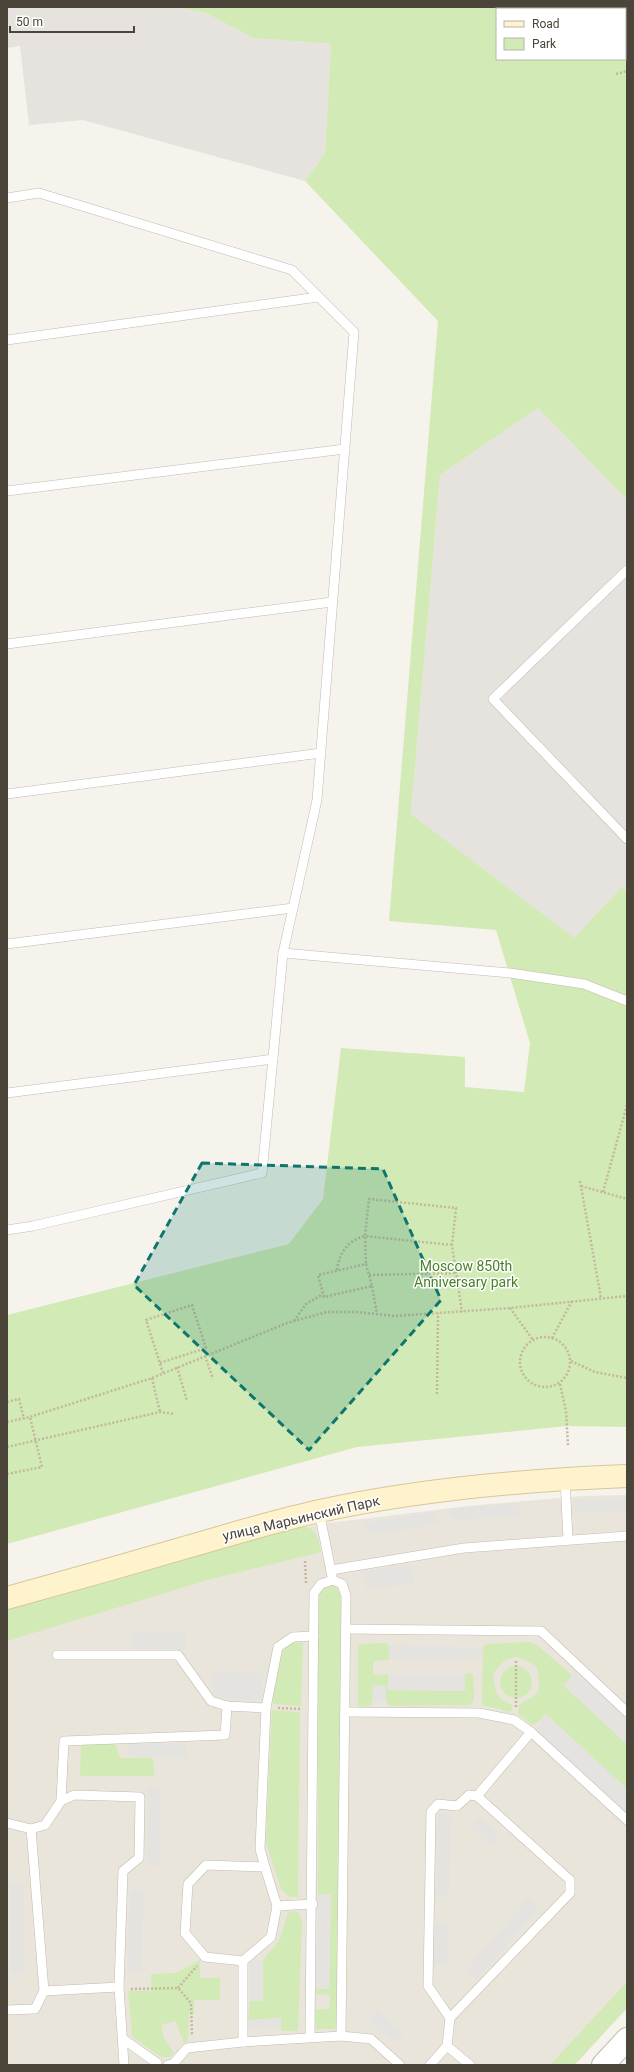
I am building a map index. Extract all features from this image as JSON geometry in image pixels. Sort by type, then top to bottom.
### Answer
[{"type":"main road","name":"улица Марьинский Парк","points":[[7,1598],[223,1536],[319,1511],[441,1490],[565,1478],[627,1476]]},
{"type":"street","points":[[603,2065],[627,2039]]},
{"type":"lane","points":[[7,198],[39,194],[292,270],[354,332],[317,800],[283,953],[262,1173],[33,1226],[7,1230]]},
{"type":"lane","points":[[7,340],[318,297]]},
{"type":"lane","points":[[7,491],[345,449]]},
{"type":"lane","points":[[627,570],[493,699],[627,839]]},
{"type":"lane","points":[[7,644],[332,602]]},
{"type":"lane","points":[[7,794],[321,753]]},
{"type":"lane","points":[[7,944],[293,908]]},
{"type":"lane","points":[[283,953],[510,973],[584,984],[627,1001]]},
{"type":"lane","points":[[7,1093],[273,1059]]},
{"type":"lane","points":[[565,1478],[568,1539]]},
{"type":"lane","points":[[319,1511],[333,1580]]},
{"type":"lane","points":[[332,1570],[464,1548],[568,1539],[627,1536]]},
{"type":"lane","points":[[310,2037],[313,1904],[314,1593],[321,1584],[333,1580],[342,1584],[346,1596],[341,2036]]},
{"type":"lane","points":[[346,1629],[540,1631],[627,1712]]},
{"type":"lane","points":[[265,1866],[206,1865],[188,1884],[185,1933],[205,1957],[243,1960],[271,1937],[277,1906],[260,1849],[266,1708],[278,1646],[293,1636],[314,1636]]},
{"type":"lane","points":[[57,1655],[178,1655],[211,1701],[227,1706],[266,1708]]},
{"type":"lane","points":[[7,1823],[31,1829],[45,1825],[61,1801],[64,1741],[225,1735],[227,1706]]},
{"type":"lane","points":[[345,1712],[479,1713],[514,1720],[531,1732],[627,1820]]},
{"type":"lane","points":[[477,1796],[531,1732]]},
{"type":"lane","points":[[61,1801],[74,1795],[140,1797],[139,1858],[123,1871],[119,1988],[124,2065]]},
{"type":"lane","points":[[430,2065],[448,2046],[450,2018],[428,1986],[431,1812],[438,1804],[457,1806],[469,1795],[477,1796],[570,1880],[570,1893],[450,2018]]},
{"type":"lane","points":[[7,2010],[35,2009],[44,1991],[31,1829]]},
{"type":"lane","points":[[277,1906],[313,1904]]},
{"type":"lane","points":[[243,1960],[243,2042]]},
{"type":"lane","points":[[44,1991],[119,1988]]},
{"type":"lane","points":[[168,2065],[172,2064],[187,2048],[243,2042],[341,2036],[371,2039],[400,2065]]},
{"type":"lane","points":[[123,2039],[158,2064]]},
{"type":"lane","points":[[448,2046],[470,2065]]},
{"type":"path","points":[[616,74],[627,71]]},
{"type":"path","points":[[603,1192],[627,1105]]},
{"type":"path","points":[[580,1181],[601,1298]]},
{"type":"path","points":[[581,1186],[627,1199]]},
{"type":"path","points":[[376,1314],[372,1286],[366,1264],[365,1236],[369,1199],[456,1208],[452,1245],[462,1312]]},
{"type":"path","points":[[337,1270],[339,1260],[344,1250],[351,1242],[365,1236],[452,1245]]},
{"type":"path","points":[[366,1264],[318,1275],[324,1298],[372,1286]]},
{"type":"path","points":[[369,1275],[456,1273]]},
{"type":"path","points":[[294,1321],[306,1304],[323,1294]]},
{"type":"path","points":[[7,1422],[24,1419],[152,1378],[294,1321],[327,1312],[395,1316],[510,1308],[627,1296]]},
{"type":"path","points":[[552,1338],[572,1301]]},
{"type":"path","points":[[164,1373],[146,1320],[192,1305],[206,1348],[213,1380]]},
{"type":"path","points":[[510,1308],[533,1340]]},
{"type":"path","points":[[437,1394],[438,1313]]},
{"type":"path","points":[[544,1337],[552,1338],[565,1346],[571,1361],[567,1376],[560,1384],[546,1388],[539,1387],[525,1378],[520,1363],[521,1355],[524,1348],[533,1340],[544,1337]]},
{"type":"path","points":[[160,1363],[206,1348]]},
{"type":"path","points":[[571,1361],[594,1372],[627,1378]]},
{"type":"path","points":[[177,1367],[187,1401]]},
{"type":"path","points":[[152,1378],[160,1412]]},
{"type":"path","points":[[560,1384],[566,1411],[568,1445]]},
{"type":"path","points":[[7,1402],[19,1399],[24,1419]]},
{"type":"path","points":[[7,1447],[160,1412],[175,1414]]},
{"type":"path","points":[[7,1474],[42,1467],[30,1417]]},
{"type":"path","points":[[514,1720],[517,1704],[516,1661]]},
{"type":"path","points":[[178,1988],[205,1957]]},
{"type":"path","points":[[119,1988],[178,1988],[191,2003],[193,2047]]},
{"type":"highlighted area","points":[[202,1163],[383,1169],[441,1300],[309,1450],[134,1285]]},
{"type":"shaded area","points":[[7,7],[175,7],[206,13],[253,38],[331,44],[325,153],[305,181],[83,120],[29,125],[20,46],[7,48]]},
{"type":"shaded area","points":[[538,408],[627,500],[627,893],[622,888],[574,939],[411,814],[440,475]]},
{"type":"shaded area","points":[[627,1495],[627,2008],[575,2065],[7,2065],[7,1610],[142,1569],[319,1524],[469,1506],[582,1496]]},
{"type":"shaded area","points":[[627,1498],[627,1511],[575,1513],[575,1499]]},
{"type":"shaded area","points":[[515,1503],[524,1514],[455,1521],[446,1509]]},
{"type":"shaded area","points":[[433,1512],[440,1524],[372,1534],[363,1523]]},
{"type":"shaded area","points":[[412,1565],[414,1583],[366,1589],[364,1571]]},
{"type":"shaded area","points":[[132,1633],[186,1633],[185,1650],[132,1649]]},
{"type":"shaded area","points":[[389,1646],[483,1647],[483,1658],[389,1660]]},
{"type":"shaded area","points":[[580,1668],[627,1712],[627,1744],[563,1685]]},
{"type":"shaded area","points":[[213,1671],[263,1673],[262,1700],[212,1698]]},
{"type":"shaded area","points":[[388,1674],[465,1674],[465,1691],[388,1690]]},
{"type":"shaded area","points":[[373,1685],[386,1686],[386,1701],[372,1701]]},
{"type":"shaded area","points":[[545,1714],[627,1789],[627,1829],[532,1740]]},
{"type":"shaded area","points":[[129,1742],[187,1744],[186,1759],[128,1756]]},
{"type":"shaded area","points":[[148,1788],[161,1788],[160,1866],[147,1865]]},
{"type":"shaded area","points":[[438,1813],[451,1813],[449,1897],[436,1897]]},
{"type":"shaded area","points":[[479,1816],[501,1840],[492,1848],[470,1825]]},
{"type":"shaded area","points":[[10,1883],[23,1883],[24,1974],[10,1974]]},
{"type":"shaded area","points":[[130,1890],[144,1890],[141,1972],[127,1971]]},
{"type":"shaded area","points":[[318,1894],[331,1894],[329,1989],[316,1989]]},
{"type":"shaded area","points":[[528,1898],[539,1908],[476,1980],[466,1970]]},
{"type":"shaded area","points":[[435,1923],[448,1924],[447,1966],[434,1965]]},
{"type":"shaded area","points":[[250,1960],[263,1960],[263,2001],[250,2001]]},
{"type":"shaded area","points":[[377,2010],[404,2033],[395,2043],[368,2021]]},
{"type":"shaded area","points":[[281,2018],[281,2028],[249,2030],[248,2020]]},
{"type":"green space","name":"Moscow 850th Anniversary park","points":[[175,7],[627,7],[627,500],[538,408],[440,475],[411,814],[574,938],[622,887],[627,893],[627,1427],[567,1426],[357,1447],[7,1544],[7,1315],[289,1244],[323,1199],[341,1048],[465,1057],[465,1087],[524,1092],[530,1043],[496,930],[389,921],[438,321],[305,181],[325,153],[331,44],[253,38],[206,13]]},
{"type":"green space","points":[[299,1526],[309,1528],[316,1534],[321,1552],[211,1579],[7,1641],[7,1607]]},
{"type":"green space","points":[[330,1585],[339,1590],[341,1601],[337,2029],[316,2029],[315,2011],[316,2009],[329,2009],[330,1995],[316,1994],[316,1989],[329,1989],[331,1894],[318,1894],[318,1599],[320,1591],[324,1586]]},
{"type":"green space","points":[[530,1642],[538,1646],[572,1675],[564,1686],[627,1744],[627,1789],[546,1714],[536,1724],[532,1725],[518,1714],[519,1705],[536,1694],[539,1687],[537,1667],[530,1662],[518,1658],[508,1659],[503,1662],[493,1675],[497,1694],[503,1700],[513,1705],[511,1712],[482,1705],[483,1647],[486,1644]]},
{"type":"green space","points":[[290,1643],[303,1643],[301,1706],[273,1704],[278,1663],[285,1649]]},
{"type":"green space","points":[[386,1643],[389,1646],[389,1660],[373,1661],[373,1675],[388,1674],[388,1690],[465,1691],[465,1674],[470,1673],[473,1675],[474,1699],[470,1705],[390,1706],[386,1701],[386,1686],[372,1701],[372,1705],[362,1707],[358,1705],[358,1644]]},
{"type":"green space","points":[[513,1666],[519,1666],[529,1673],[532,1682],[531,1688],[525,1695],[519,1698],[513,1698],[503,1691],[500,1685],[500,1679],[507,1669]]},
{"type":"green space","points":[[272,1710],[300,1712],[298,1897],[289,1897],[281,1889],[266,1842]]},
{"type":"green space","points":[[81,1742],[115,1742],[120,1758],[153,1758],[154,1776],[80,1776]]},
{"type":"green space","points":[[294,1911],[298,1912],[302,1921],[298,2031],[281,2031],[280,2018],[248,2020],[250,2001],[263,2001],[263,1960],[279,1941],[288,1913]]},
{"type":"green space","points":[[200,1960],[200,1978],[220,1978],[220,2000],[194,2000],[194,2014],[189,2012],[188,2041],[184,2043],[175,2021],[161,2025],[164,2039],[174,2052],[170,2057],[161,2057],[132,2036],[128,1991],[152,1991],[151,1974],[176,1973]]},
{"type":"green space","points":[[627,1982],[627,2008],[574,2065],[550,2065]]}]
